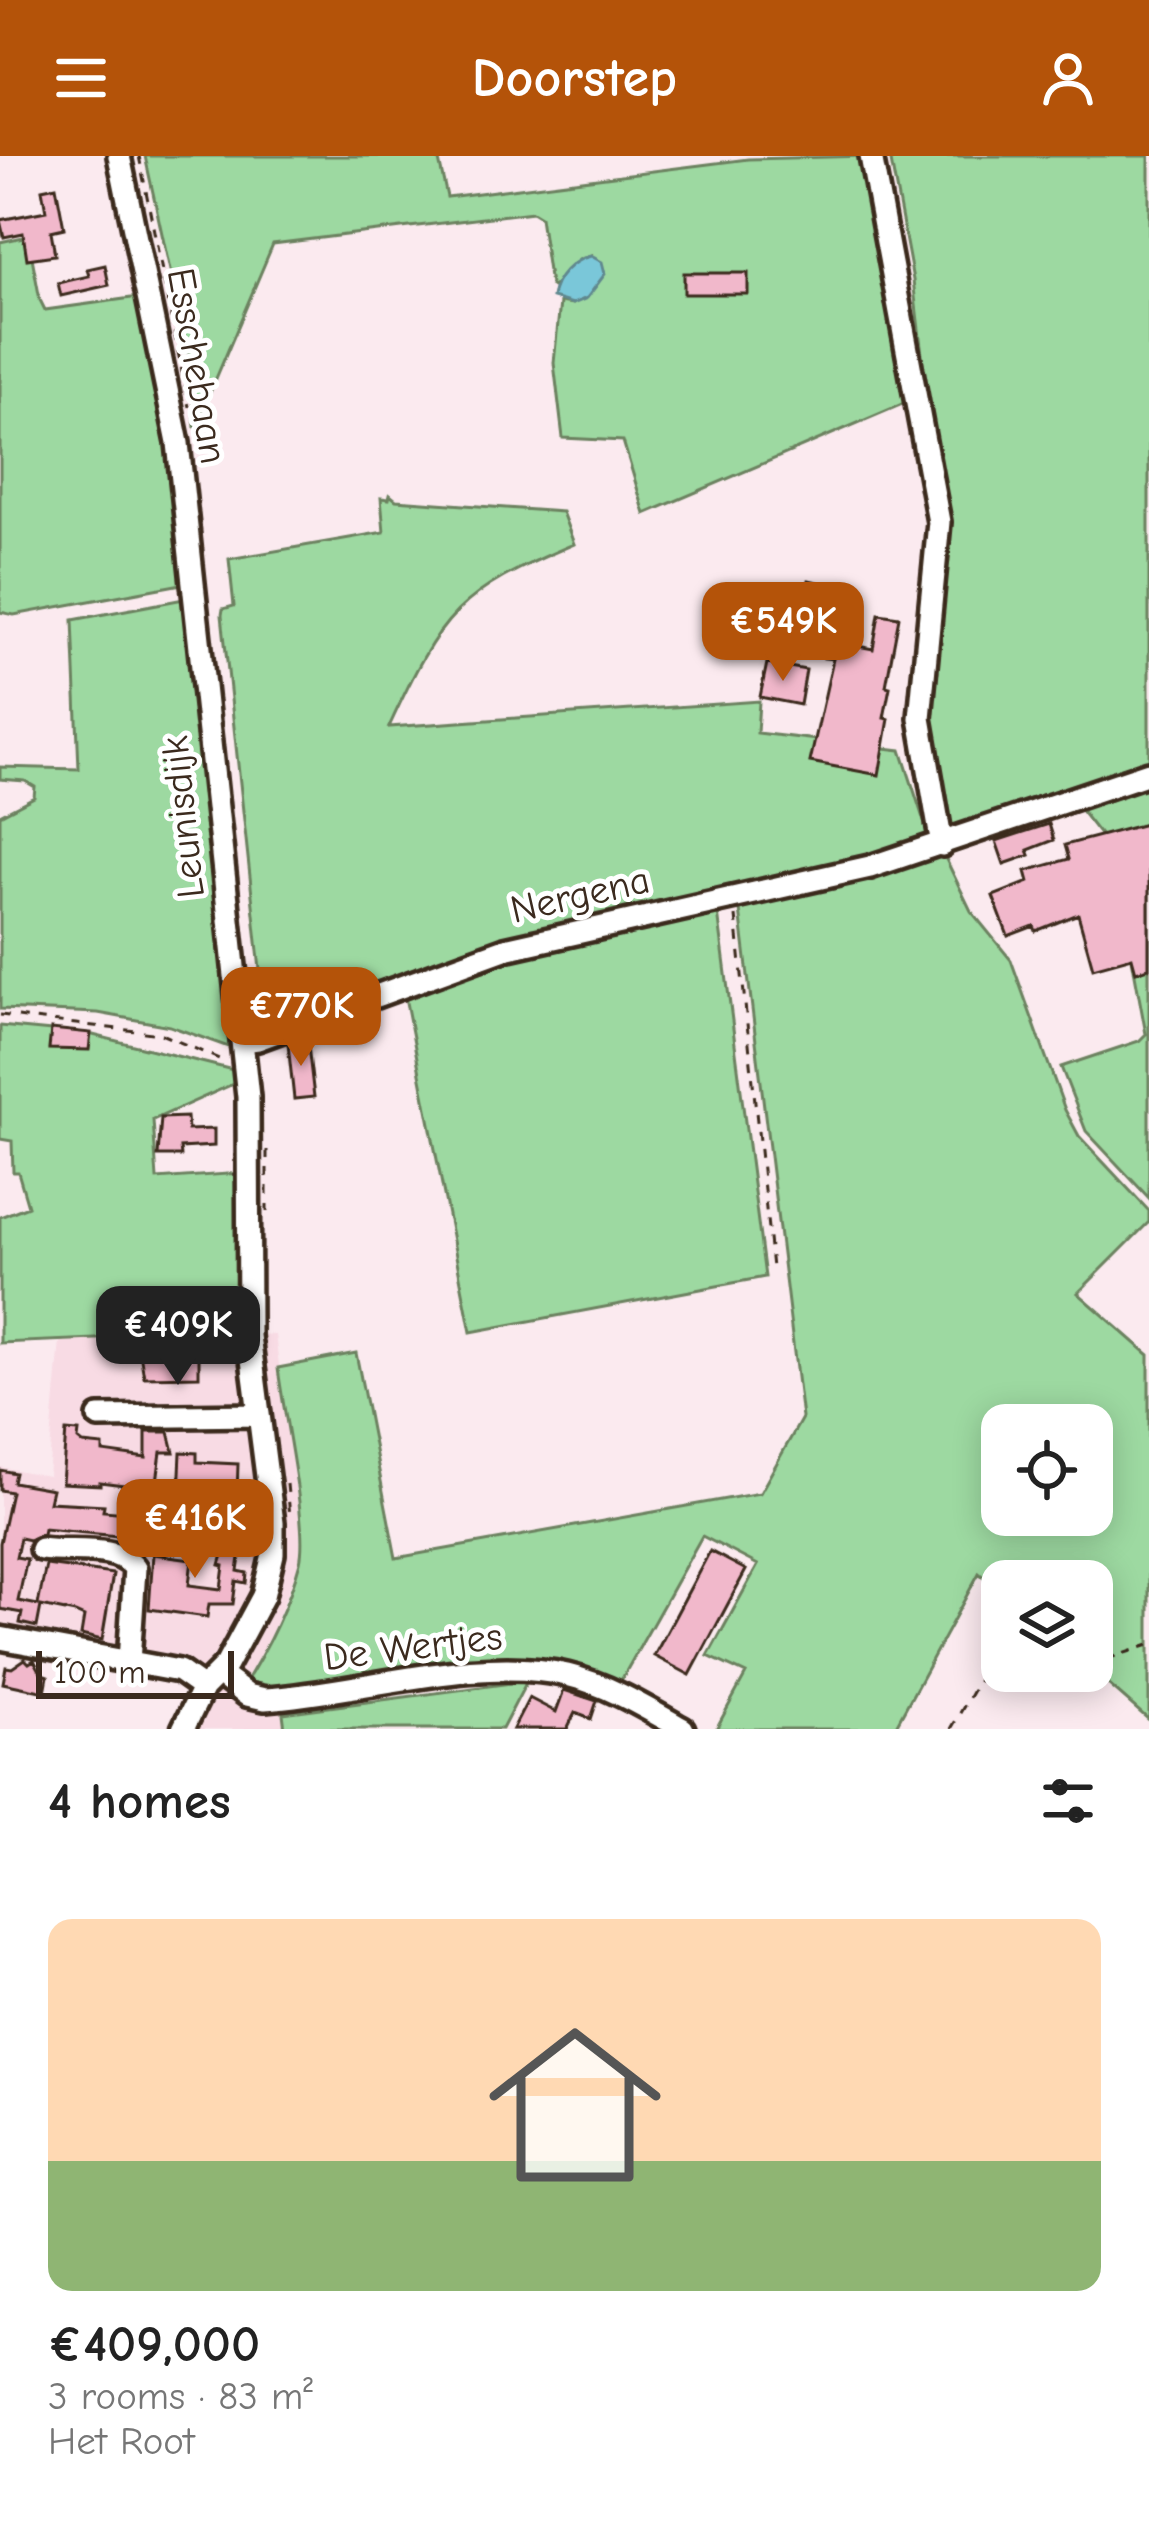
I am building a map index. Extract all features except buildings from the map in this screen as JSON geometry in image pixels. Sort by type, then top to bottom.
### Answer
[{"type":"street","name":"Esschebaan","points":[[119,156],[178,443],[194,590]]},
{"type":"street","points":[[871,156],[938,522],[920,702],[921,738],[942,845]]},
{"type":"street","name":"Leunisdijk","points":[[183,1729],[263,1597],[273,1554],[272,1497],[249,1336],[250,1146],[245,1066],[194,590]]},
{"type":"street","name":"Nergena","points":[[242,1041],[505,949],[870,867],[1149,773]]},
{"type":"street","points":[[99,1417],[257,1415]]},
{"type":"street","points":[[41,1549],[115,1554],[127,1558],[135,1568],[129,1662]]},
{"type":"street","name":"De Wertjes","points":[[0,1638],[179,1671],[266,1699],[464,1673],[538,1670],[611,1690],[683,1729]]},
{"type":"path","points":[[734,896],[772,1268]]},
{"type":"path","points":[[0,1015],[161,1034],[245,1066]]},
{"type":"path","points":[[1113,1657],[1149,1645]]},
{"type":"path","points":[[951,1729],[981,1676]]},
{"type":"shaded area","points":[[275,1335],[300,1522],[300,1560],[264,1654],[280,1694],[285,1729],[180,1729],[188,1711],[182,1683],[0,1645],[0,1467],[48,1476],[60,1340]]},
{"type":"green space","points":[[145,156],[438,156],[447,197],[748,159],[869,156],[907,402],[645,514],[623,441],[563,438],[554,363],[560,302],[573,304],[591,256],[580,259],[550,285],[540,217],[532,212],[273,244],[195,428],[193,376]]},
{"type":"green space","points":[[890,156],[1149,156],[1149,761],[946,829],[928,740],[936,470],[913,280]]},
{"type":"green space","points":[[28,236],[45,310],[139,297],[171,450],[187,583],[14,615],[0,612],[0,242]]},
{"type":"green space","points":[[390,495],[396,500],[562,512],[574,544],[503,577],[458,611],[424,657],[389,727],[759,701],[757,733],[901,750],[929,837],[828,866],[503,939],[266,1026],[222,615],[223,609],[234,606],[229,559],[384,532],[381,498]]},
{"type":"green space","points":[[189,598],[234,1049],[170,1026],[98,1013],[0,1009],[0,815],[34,797],[35,787],[25,781],[0,779],[0,767],[79,769],[73,620]]},
{"type":"green space","points":[[1149,779],[1149,1198],[1086,1131],[1061,1067],[1139,1041],[1146,1034],[1112,850],[1076,804]]},
{"type":"green space","points":[[942,851],[971,911],[1011,960],[1065,1110],[1079,1136],[1149,1211],[1149,1222],[1078,1293],[1149,1355],[1149,1720],[1113,1688],[1113,1560],[981,1560],[981,1575],[894,1729],[716,1729],[746,1674],[708,1656],[758,1565],[702,1536],[619,1684],[593,1671],[538,1661],[280,1694],[242,1688],[276,1627],[302,1545],[278,1368],[356,1353],[396,1558],[760,1493],[802,1418],[739,902]]},
{"type":"green space","points":[[718,912],[765,1277],[471,1332],[404,992],[497,958]]},
{"type":"green space","points":[[0,1026],[93,1035],[233,1070],[235,1083],[153,1120],[157,1179],[241,1173],[241,1333],[0,1343],[0,1217],[28,1206],[18,1172],[13,1172],[12,1141],[0,1139]]},
{"type":"green space","points":[[527,1681],[502,1729],[285,1729],[283,1713]]},
{"type":"water","points":[[591,256],[602,262],[605,274],[587,298],[573,304],[552,298],[565,271]]}]
